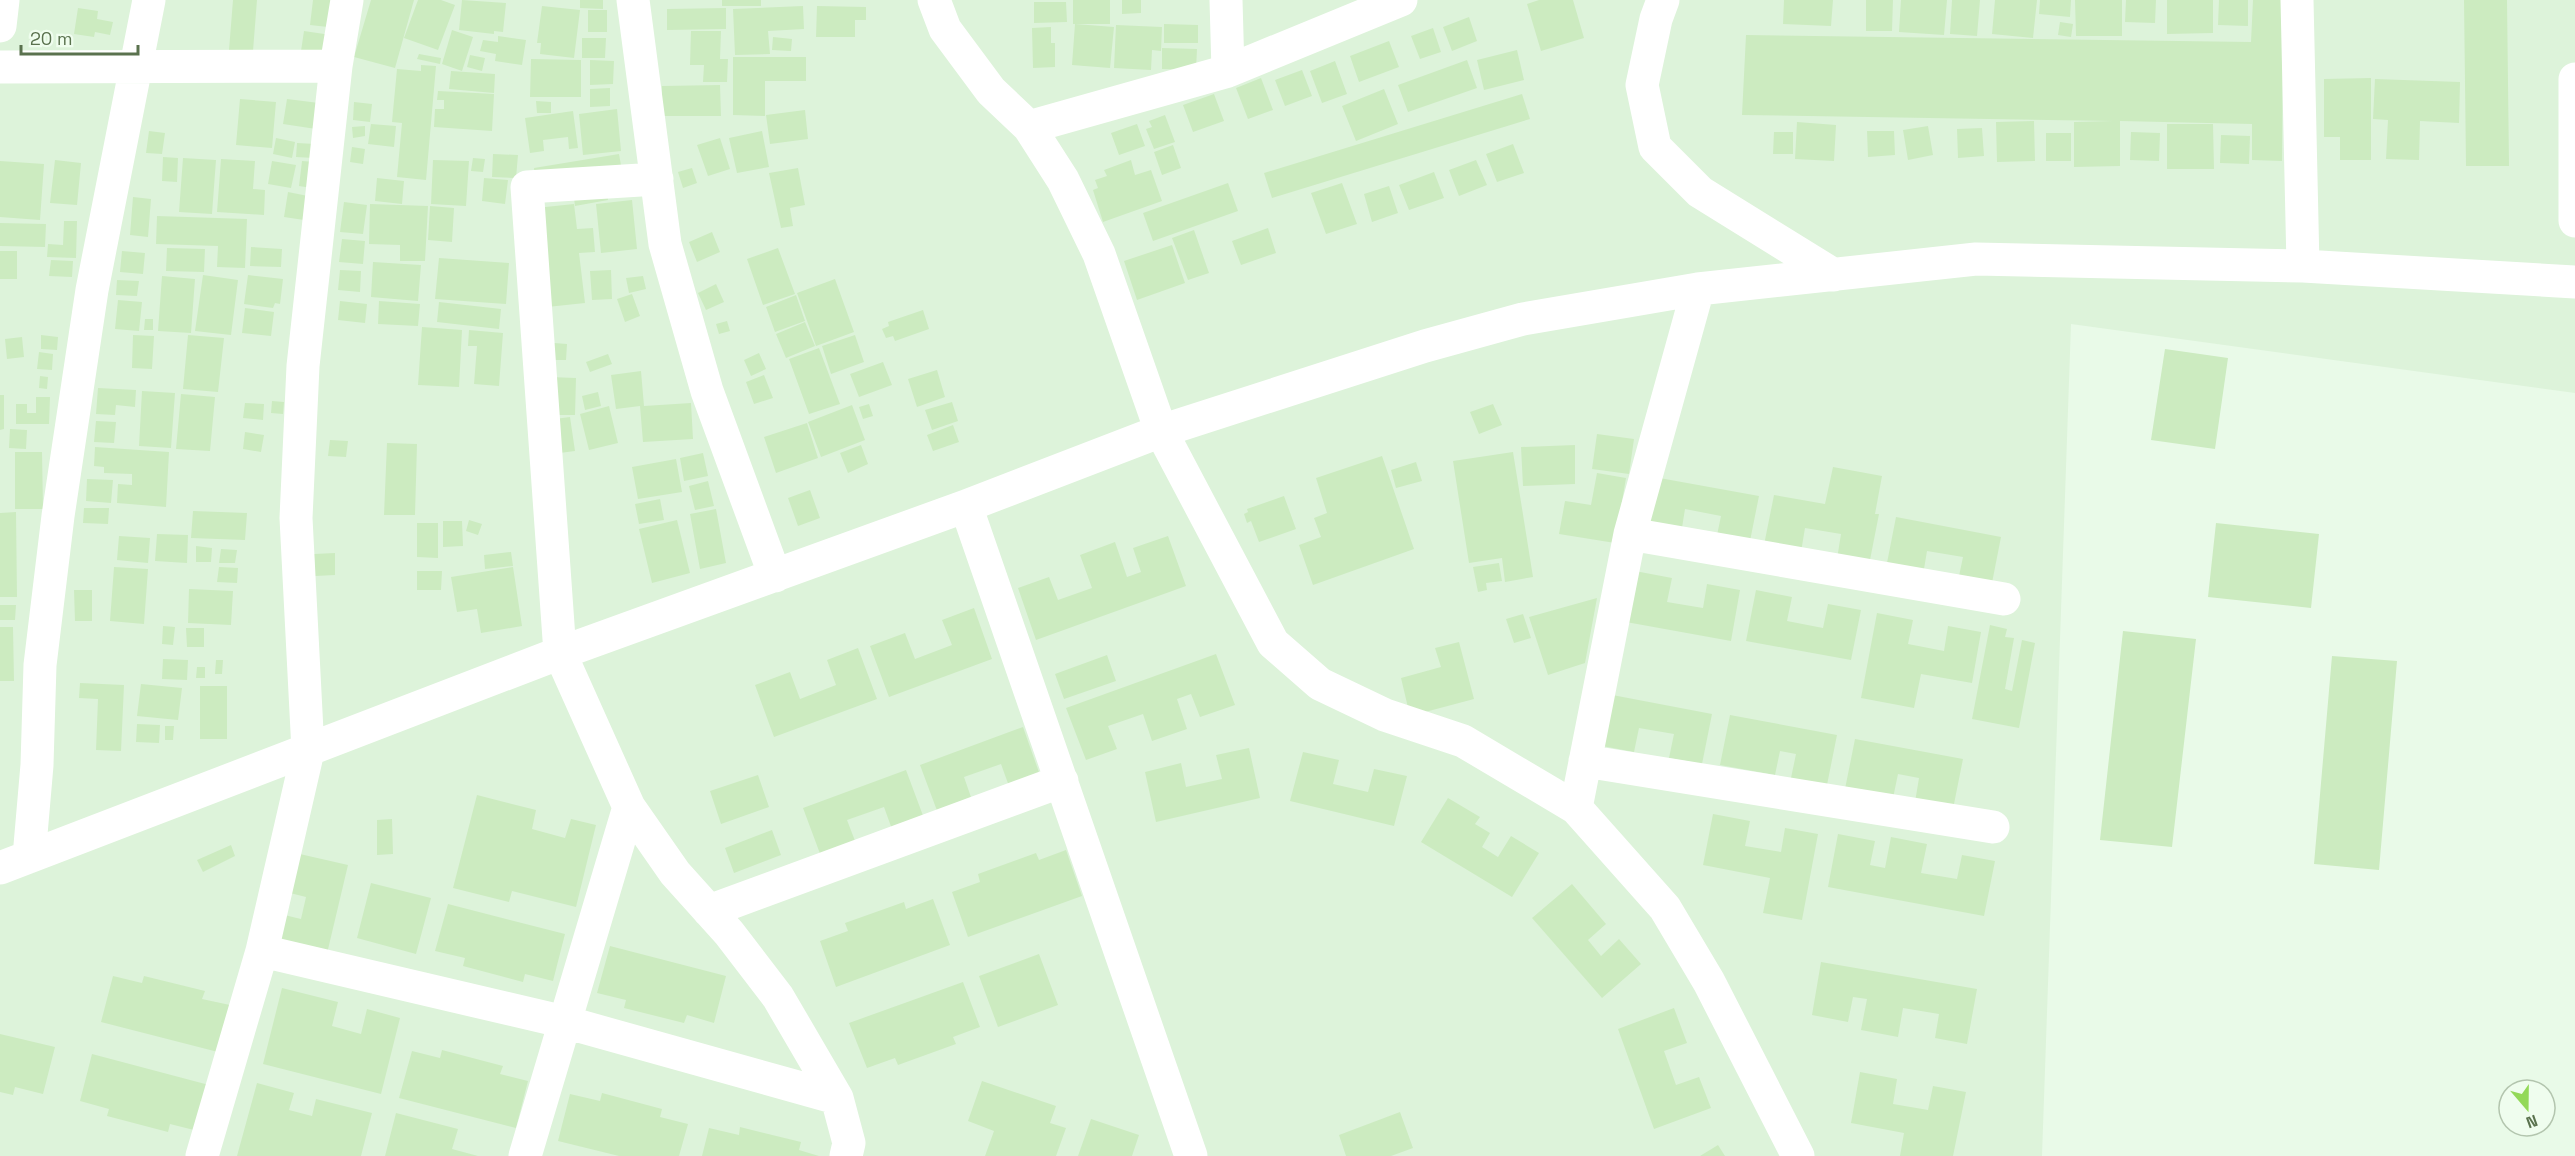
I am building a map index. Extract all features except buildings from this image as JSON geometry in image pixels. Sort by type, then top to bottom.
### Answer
[{"type":"street","points":[[0,26],[3,0]]},
{"type":"street","points":[[14,862],[37,765],[39,665],[58,516],[92,290],[149,0]]},
{"type":"street","points":[[202,1156],[262,951],[308,751],[296,518],[303,366],[336,66],[347,0]]},
{"type":"street","points":[[633,0],[665,244],[707,391],[775,576]]},
{"type":"street","points":[[934,0],[945,29],[991,91],[1029,127],[1063,180],[1099,254],[1161,431],[1273,643],[1320,684],[1385,715],[1462,741],[1576,808],[1665,908],[1709,982],[1798,1156]]},
{"type":"street","points":[[1226,0],[1228,71]]},
{"type":"street","points":[[1029,127],[1228,71],[1401,0]]},
{"type":"street","points":[[1663,0],[1656,19],[1642,85],[1655,147],[1700,192],[1833,275]]},
{"type":"street","points":[[2296,0],[2304,266]]},
{"type":"street","points":[[0,67],[336,66]]},
{"type":"street","points":[[2575,79],[2575,221]]},
{"type":"street","points":[[657,179],[527,187],[560,653],[629,807],[675,873],[710,911],[778,997],[837,1098],[849,1143],[846,1156]]},
{"type":"street","points":[[14,862],[560,653],[966,506],[1161,431],[1425,346],[1523,319],[1698,290],[1976,259],[2304,266],[2575,282]]},
{"type":"street","points":[[1576,808],[1630,534],[1698,290]]},
{"type":"street","points":[[966,506],[1191,1156]]},
{"type":"street","points":[[1630,534],[2004,599]]},
{"type":"street","points":[[1585,761],[1994,827]]},
{"type":"street","points":[[710,911],[1062,781]]},
{"type":"street","points":[[525,1156],[629,807]]},
{"type":"street","points":[[262,951],[565,1022],[837,1098]]},
{"type":"shaded area","points":[[0,0],[2575,0],[2575,393],[2071,324],[2042,1156],[0,1156]]}]
